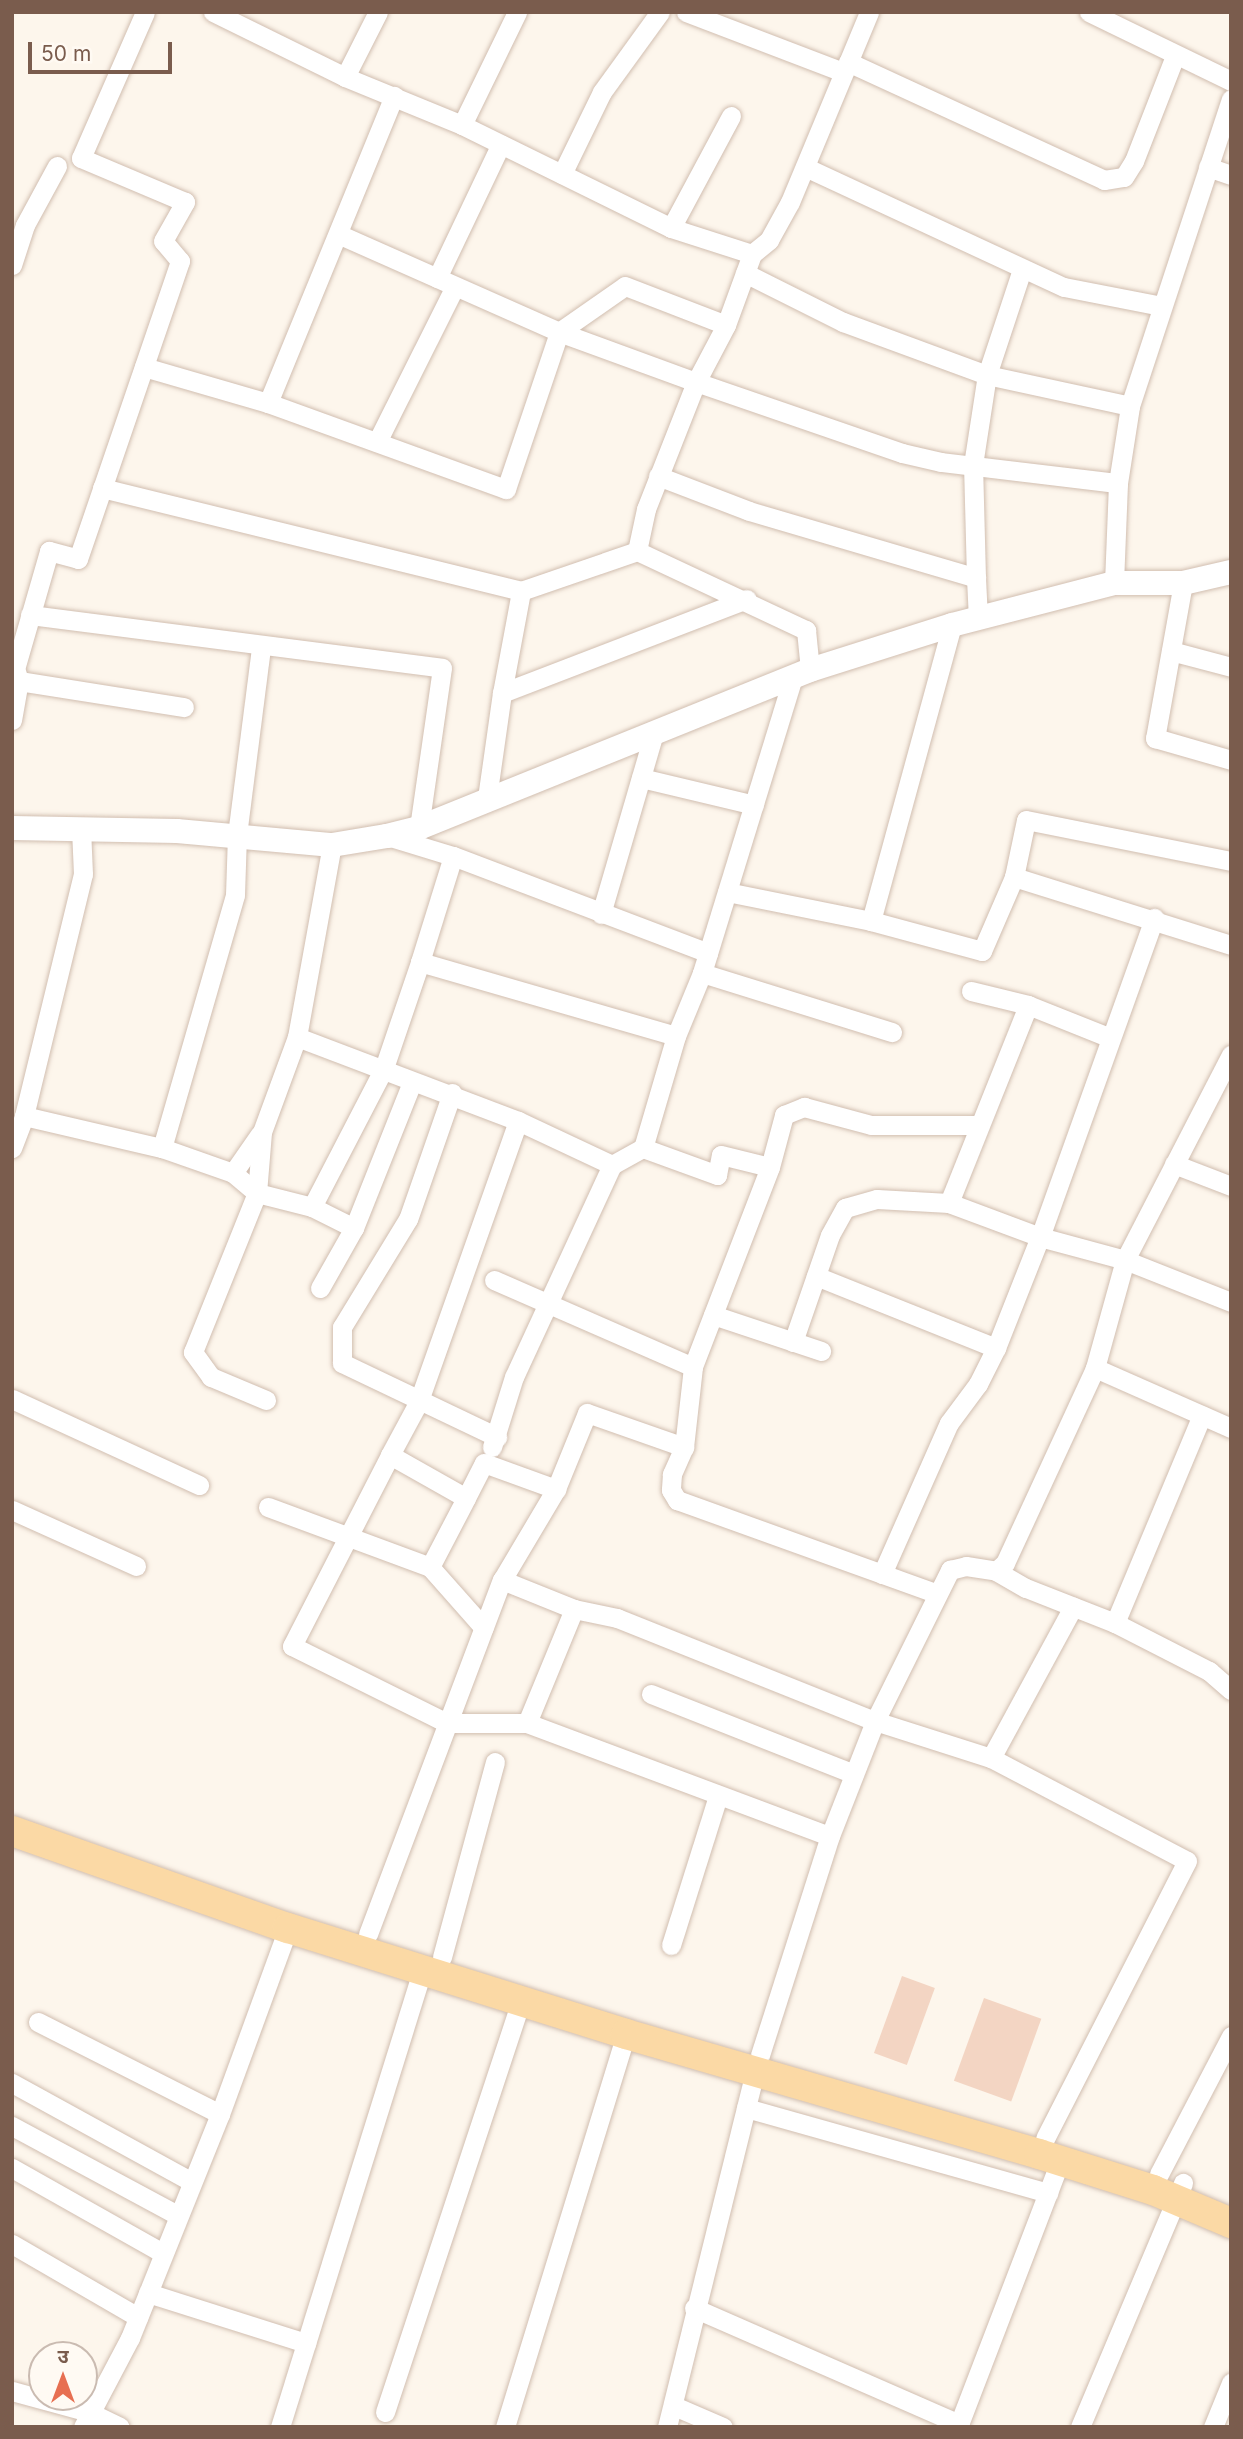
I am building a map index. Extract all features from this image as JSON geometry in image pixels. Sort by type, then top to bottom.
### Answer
[{"type":"main road","points":[[12,1813],[368,1934],[432,1963],[626,2034],[757,2064]]},
{"type":"main road","points":[[12,1831],[288,1928],[432,1963]]},
{"type":"main road","points":[[508,1990],[1231,2204]]},
{"type":"main road","points":[[1173,2185],[1231,2222]]},
{"type":"street","points":[[12,720],[15,673],[49,551],[78,559],[180,261],[163,241],[185,202],[81,158],[145,12]]},
{"type":"street","points":[[213,12],[345,76],[463,125],[671,228],[752,254]]},
{"type":"street","points":[[345,76],[378,12]]},
{"type":"street","points":[[463,125],[517,12]]},
{"type":"street","points":[[562,174],[602,92],[660,12]]},
{"type":"street","points":[[687,12],[846,67],[1104,180],[1124,177],[1134,161],[1175,56]]},
{"type":"street","points":[[637,551],[658,476],[696,382],[726,326],[752,254],[769,240],[805,166],[869,12]]},
{"type":"street","points":[[1089,12],[1231,81]]},
{"type":"street","points":[[268,403],[394,96]]},
{"type":"street","points":[[1114,583],[1118,483],[1130,405],[1231,99]]},
{"type":"street","points":[[671,228],[731,116]]},
{"type":"street","points":[[377,442],[446,282],[501,144]]},
{"type":"street","points":[[12,265],[25,225],[57,166]]},
{"type":"street","points":[[805,166],[1064,287],[1162,306]]},
{"type":"street","points":[[1208,167],[1231,175]]},
{"type":"street","points":[[338,234],[559,332],[902,453],[973,465],[1118,483]]},
{"type":"street","points":[[978,619],[973,465],[987,375],[1022,269]]},
{"type":"street","points":[[746,273],[843,322],[987,375],[1130,405]]},
{"type":"street","points":[[144,367],[268,403],[506,489],[559,332],[625,286],[726,326]]},
{"type":"street","points":[[658,476],[748,511],[976,578]]},
{"type":"street","points":[[102,488],[521,591],[637,551],[747,599],[806,630],[802,673],[754,805],[702,973],[676,1036],[643,1148],[612,1165],[514,1377],[497,1437],[430,1567]]},
{"type":"street","points":[[12,828],[81,828],[237,835],[332,845],[387,836],[419,828],[487,798],[802,673],[952,625],[1114,583],[1184,583],[1231,572]]},
{"type":"street","points":[[1184,583],[1156,738],[1231,761]]},
{"type":"street","points":[[487,798],[502,693],[521,591]]},
{"type":"street","points":[[502,693],[747,599]]},
{"type":"street","points":[[30,615],[261,647],[442,668],[419,828]]},
{"type":"street","points":[[871,921],[952,625]]},
{"type":"street","points":[[162,1148],[235,895],[237,835],[261,647]]},
{"type":"street","points":[[1171,651],[1231,667]]},
{"type":"street","points":[[15,673],[184,707]]},
{"type":"street","points":[[601,914],[654,733]]},
{"type":"street","points":[[641,778],[754,805]]},
{"type":"street","points":[[727,892],[871,921],[982,951],[1014,877],[1026,820],[1231,861]]},
{"type":"street","points":[[12,1148],[24,1116],[83,874],[81,828]]},
{"type":"street","points":[[387,836],[453,856],[708,953]]},
{"type":"street","points":[[233,1173],[262,1132],[297,1037],[332,845]]},
{"type":"street","points":[[312,1207],[384,1068],[453,856]]},
{"type":"street","points":[[1014,877],[1154,918],[1231,945]]},
{"type":"street","points":[[881,1574],[949,1423],[978,1384],[996,1348],[1040,1237],[1108,1037],[1154,918]]},
{"type":"street","points":[[420,962],[676,1036]]},
{"type":"street","points":[[702,973],[892,1032]]},
{"type":"street","points":[[971,991],[1028,1005],[1108,1037]]},
{"type":"street","points":[[949,1203],[1028,1005]]},
{"type":"street","points":[[297,1037],[384,1068],[412,1082],[452,1093],[612,1165]]},
{"type":"street","points":[[996,1571],[1005,1563],[1095,1368],[1125,1260],[1174,1164],[1224,1089],[1231,1055]]},
{"type":"street","points":[[320,1288],[354,1228],[412,1082]]},
{"type":"street","points":[[452,1093],[408,1219],[342,1327],[342,1363],[418,1403],[497,1437]]},
{"type":"street","points":[[938,1594],[677,1500],[672,1474],[684,1447],[693,1367],[770,1167],[784,1115],[804,1107],[870,1125],[978,1125]]},
{"type":"street","points":[[24,1116],[162,1148],[233,1173],[257,1193],[312,1207],[354,1228]]},
{"type":"street","points":[[518,1121],[418,1403],[292,1646],[447,1723],[527,1723],[830,1836]]},
{"type":"street","points":[[262,1132],[257,1193],[193,1352],[211,1377],[266,1400]]},
{"type":"street","points":[[643,1148],[717,1175],[721,1155],[770,1167]]},
{"type":"street","points":[[1174,1164],[1231,1186]]},
{"type":"street","points":[[793,1342],[816,1276],[845,1208],[877,1199],[949,1203],[1040,1237],[1125,1260],[1231,1302]]},
{"type":"street","points":[[816,1276],[996,1348]]},
{"type":"street","points":[[494,1280],[693,1367]]},
{"type":"street","points":[[713,1315],[821,1351]]},
{"type":"street","points":[[1095,1368],[1231,1428]]},
{"type":"street","points":[[12,1399],[199,1485]]},
{"type":"street","points":[[368,1934],[502,1580],[556,1489],[587,1413],[684,1447]]},
{"type":"street","points":[[1115,1623],[1202,1415]]},
{"type":"street","points":[[390,1455],[466,1498]]},
{"type":"street","points":[[484,1463],[556,1489]]},
{"type":"street","points":[[268,1507],[348,1539],[430,1567],[484,1628]]},
{"type":"street","points":[[12,1510],[136,1566]]},
{"type":"street","points":[[667,2427],[674,2406],[694,2308],[757,2064],[830,1836],[875,1721],[950,1570],[966,1566],[996,1571],[1115,1623],[1209,1671],[1231,1690]]},
{"type":"street","points":[[502,1580],[574,1609],[617,1618],[875,1721],[991,1758],[1187,1861],[1053,2150],[1048,2193],[959,2425],[694,2308]]},
{"type":"street","points":[[991,1758],[1073,1606]]},
{"type":"street","points":[[527,1723],[574,1609]]},
{"type":"street","points":[[650,1694],[854,1774]]},
{"type":"street","points":[[280,2427],[495,1762]]},
{"type":"street","points":[[671,1945],[718,1796]]},
{"type":"street","points":[[86,2419],[148,2293],[190,2182],[220,2114],[288,1928]]},
{"type":"street","points":[[385,2412],[508,1990]]},
{"type":"street","points":[[38,2022],[220,2114]]},
{"type":"street","points":[[505,2427],[626,2034]]},
{"type":"street","points":[[1080,2427],[1229,2045]]},
{"type":"street","points":[[12,2083],[190,2182]]},
{"type":"street","points":[[746,2108],[1048,2193]]},
{"type":"street","points":[[12,2126],[177,2215]]},
{"type":"street","points":[[12,2168],[163,2253]]},
{"type":"street","points":[[12,2244],[138,2317]]},
{"type":"street","points":[[148,2293],[306,2343]]},
{"type":"street","points":[[1213,2427],[1231,2383]]},
{"type":"street","points":[[12,2390],[86,2419],[121,2427]]},
{"type":"street","points":[[674,2406],[723,2427]]},
{"type":"building","points":[[902,1976],[935,1988],[907,2065],[874,2053]]},
{"type":"building","points":[[984,1998],[1041,2019],[1011,2102],[954,2081]]}]
